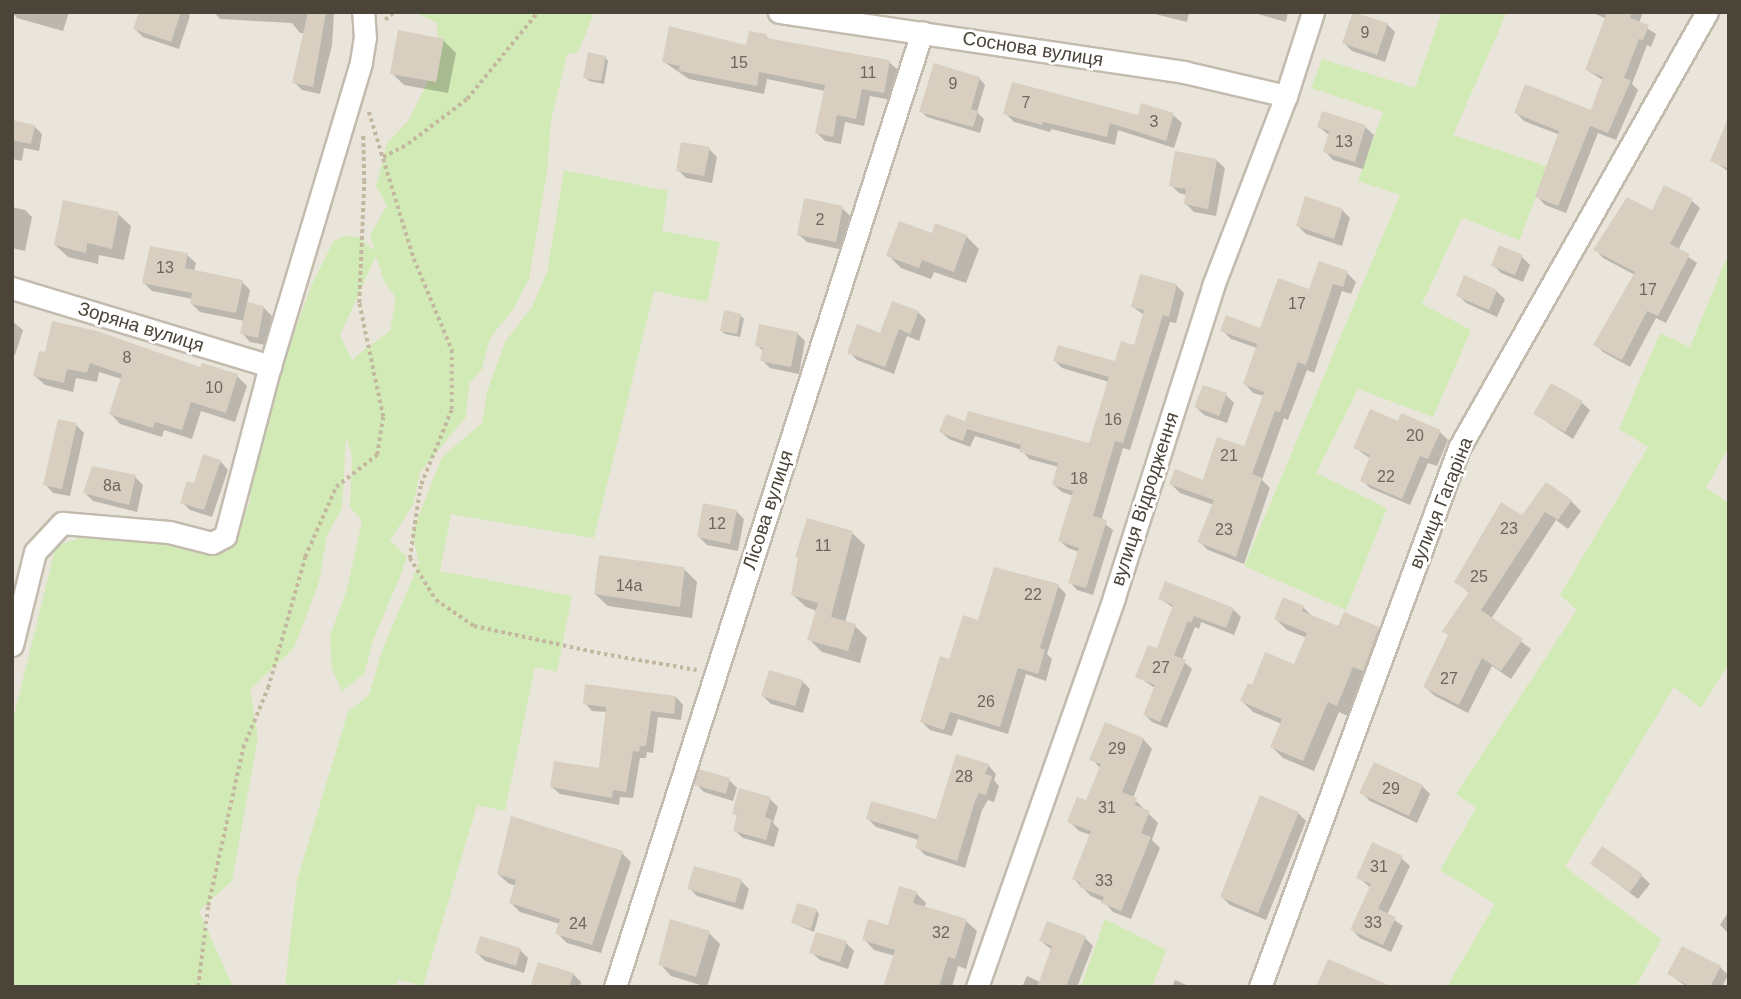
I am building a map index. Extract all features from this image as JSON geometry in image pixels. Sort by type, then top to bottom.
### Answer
[{"type":"street","points":[[12,645],[35,552],[62,523],[169,532],[212,544],[225,536],[270,366],[361,62],[365,38],[363,12]]},
{"type":"street","name":"Соснова вулиця","points":[[779,12],[1184,72],[1286,96]]},
{"type":"street","name":"вулиця Відродження","points":[[977,987],[1114,597],[1213,286],[1286,96],[1313,12]]},
{"type":"street","name":"вулиця Гагаріна","points":[[1260,987],[1460,448],[1707,12]]},
{"type":"street","name":"Лісова вулиця","points":[[615,987],[922,32]]},
{"type":"street","name":"Зоряна вулиця","points":[[12,288],[270,366]]},
{"type":"path","points":[[383,156],[408,144],[467,99],[538,12]]},
{"type":"path","points":[[363,117],[364,104],[383,156],[414,259],[452,350],[452,410],[421,486],[410,558],[436,600],[474,626],[604,654],[716,673]]},
{"type":"path","points":[[198,987],[208,906],[243,748],[268,688],[305,556],[336,486],[377,455],[383,417],[359,303],[365,182],[363,130]]},
{"type":"shaded area","points":[[12,12],[1729,12],[1729,987],[12,987]]},
{"type":"green space","points":[[415,12],[594,13],[578,52],[567,54],[551,120],[547,172],[529,279],[514,308],[490,338],[482,369],[469,384],[466,417],[420,472],[413,505],[390,540],[407,557],[374,638],[364,674],[342,691],[332,668],[330,636],[347,589],[362,521],[350,507],[352,457],[346,435],[342,508],[327,535],[319,582],[294,648],[250,690],[258,737],[232,881],[199,911],[233,987],[12,987],[12,723],[56,546],[95,533],[148,531],[227,553],[250,502],[251,450],[312,284],[333,242],[344,236],[359,237],[375,251],[370,235],[387,206],[376,186],[387,143],[408,121],[439,60],[437,23]],"holes":[[[376,256],[384,281],[396,298],[390,331],[355,357],[353,362],[340,335]]]},
{"type":"green space","points":[[1442,12],[1507,12],[1453,135],[1547,166],[1520,240],[1462,218],[1422,304],[1471,330],[1433,417],[1358,389],[1316,473],[1387,508],[1346,610],[1244,566],[1400,195],[1358,181],[1383,112],[1311,88],[1322,59],[1415,88]]},
{"type":"green space","points":[[564,170],[668,191],[662,231],[720,242],[707,302],[654,291],[594,538],[451,514],[440,571],[572,596],[557,672],[535,667],[505,811],[477,805],[423,986],[398,979],[396,987],[285,987],[297,880],[348,712],[369,695],[382,651],[419,563],[412,533],[442,457],[482,423],[487,392],[505,342],[532,307],[547,272]]},
{"type":"green space","points":[[1729,252],[1729,446],[1706,488],[1729,503],[1729,663],[1701,708],[1674,687],[1565,867],[1661,939],[1636,987],[1447,987],[1495,904],[1440,870],[1476,808],[1456,794],[1577,610],[1560,595],[1648,447],[1619,429],[1660,333],[1690,347]]},
{"type":"green space","points":[[1105,919],[1166,950],[1152,987],[1081,987]]},
{"type":"building","points":[[139,12],[181,12],[171,42],[133,29]]},
{"type":"building","points":[[308,12],[326,12],[313,87],[292,83]]},
{"type":"building","points":[[1353,12],[1388,23],[1377,55],[1342,43]]},
{"type":"building","points":[[1607,12],[1632,12],[1630,18],[1649,25],[1643,40],[1639,39],[1624,78],[1631,80],[1608,133],[1590,126],[1558,206],[1535,197],[1559,131],[1514,113],[1525,84],[1591,110],[1603,77],[1585,70]]},
{"type":"building","points":[[669,26],[746,45],[749,31],[767,34],[766,38],[890,60],[884,93],[862,89],[856,119],[837,115],[833,137],[815,133],[825,85],[759,72],[757,86],[679,71],[680,66],[662,62]]},
{"type":"building","points":[[398,30],[444,39],[436,82],[390,74]]},
{"type":"building","points":[[588,52],[606,56],[601,81],[583,78]]},
{"type":"building","points":[[934,63],[980,77],[971,109],[978,111],[973,127],[919,112]]},
{"type":"building","points":[[1012,82],[1138,115],[1141,103],[1174,113],[1166,141],[1110,123],[1107,137],[1043,122],[1042,125],[1003,114]]},
{"type":"building","points":[[1322,111],[1366,125],[1355,162],[1323,152],[1329,131],[1317,127]]},
{"type":"building","points":[[1729,116],[1729,169],[1710,161]]},
{"type":"building","points":[[12,120],[35,125],[31,144],[12,140]]},
{"type":"building","points":[[681,142],[710,147],[704,176],[676,171]]},
{"type":"building","points":[[1175,151],[1217,159],[1208,209],[1184,204],[1186,189],[1169,186]]},
{"type":"building","points":[[1664,185],[1693,199],[1670,244],[1690,254],[1658,316],[1647,311],[1622,360],[1593,345],[1635,272],[1593,250],[1627,197],[1652,210]]},
{"type":"building","points":[[1305,196],[1343,209],[1334,239],[1296,226]]},
{"type":"building","points":[[804,198],[843,206],[836,242],[797,235]]},
{"type":"building","points":[[63,200],[119,212],[112,249],[87,243],[86,253],[54,245]]},
{"type":"building","points":[[899,221],[932,233],[935,223],[967,235],[954,272],[922,260],[919,268],[886,256]]},
{"type":"building","points":[[1499,245],[1523,255],[1515,275],[1491,266]]},
{"type":"building","points":[[150,246],[188,253],[185,268],[243,280],[236,313],[190,304],[192,293],[142,283]]},
{"type":"building","points":[[1319,261],[1348,271],[1343,287],[1333,284],[1306,365],[1298,362],[1280,412],[1275,411],[1252,474],[1262,478],[1236,557],[1197,542],[1214,500],[1169,484],[1175,469],[1203,480],[1217,437],[1244,446],[1264,392],[1243,384],[1257,344],[1220,331],[1226,315],[1260,328],[1278,278],[1309,289]]},
{"type":"building","points":[[1140,274],[1177,284],[1169,317],[1163,315],[1123,443],[1115,441],[1093,516],[1107,520],[1086,588],[1068,583],[1079,548],[1058,541],[1073,491],[1052,485],[1058,463],[1019,452],[1021,445],[967,429],[963,441],[939,432],[946,414],[965,421],[968,411],[1089,443],[1109,377],[1053,361],[1058,345],[1115,361],[1121,341],[1134,345],[1144,310],[1131,307]]},
{"type":"building","points":[[1464,275],[1497,290],[1489,310],[1456,296]]},
{"type":"building","points":[[892,301],[919,311],[910,334],[899,329],[885,367],[847,353],[857,324],[880,333]]},
{"type":"building","points":[[247,302],[264,306],[258,338],[240,334]]},
{"type":"building","points":[[724,310],[741,314],[737,334],[720,331]]},
{"type":"building","points":[[52,321],[97,331],[200,367],[202,363],[238,374],[226,413],[191,402],[182,430],[155,422],[153,428],[109,414],[122,374],[90,363],[87,373],[67,369],[64,383],[33,376],[39,351],[45,352]]},
{"type":"building","points":[[759,324],[798,332],[791,367],[760,361],[763,348],[755,346]]},
{"type":"building","points":[[1551,383],[1583,401],[1565,432],[1533,414]]},
{"type":"building","points":[[1203,385],[1227,393],[1219,416],[1194,407]]},
{"type":"building","points":[[1370,409],[1398,421],[1401,413],[1441,430],[1428,459],[1420,456],[1402,499],[1360,481],[1370,455],[1353,448]]},
{"type":"building","points":[[58,419],[77,423],[62,489],[43,485]]},
{"type":"building","points":[[203,454],[221,460],[204,510],[180,503],[187,481],[194,483]]},
{"type":"building","points":[[92,466],[136,475],[129,505],[83,493]]},
{"type":"building","points":[[1546,482],[1572,500],[1558,520],[1545,512],[1481,610],[1523,639],[1501,671],[1482,658],[1459,705],[1423,687],[1448,635],[1442,631],[1469,592],[1454,582],[1501,502],[1522,515]]},
{"type":"building","points":[[703,503],[737,510],[730,544],[697,537]]},
{"type":"building","points":[[807,518],[853,531],[831,617],[856,624],[848,651],[807,640],[818,603],[791,595],[798,558],[795,557]]},
{"type":"building","points":[[599,555],[685,567],[680,607],[594,594]]},
{"type":"building","points":[[994,567],[1059,584],[1040,648],[1045,650],[1038,674],[1018,668],[1000,727],[950,712],[944,730],[920,722],[940,656],[949,659],[963,615],[978,620]]},
{"type":"building","points":[[1165,581],[1234,608],[1226,628],[1194,616],[1191,623],[1188,621],[1174,655],[1186,660],[1160,722],[1143,715],[1155,685],[1135,677],[1148,645],[1157,648],[1173,605],[1158,599]]},
{"type":"building","points":[[1283,597],[1304,606],[1302,611],[1338,626],[1344,612],[1379,627],[1363,671],[1353,667],[1337,706],[1328,702],[1303,761],[1270,747],[1282,719],[1240,701],[1248,683],[1252,685],[1265,652],[1294,664],[1307,633],[1274,619]]},
{"type":"building","points":[[769,670],[803,680],[795,706],[761,696]]},
{"type":"building","points":[[585,684],[676,696],[674,714],[651,711],[646,746],[640,746],[639,752],[633,751],[626,792],[613,790],[612,798],[550,787],[554,761],[599,768],[606,707],[583,704]]},
{"type":"building","points":[[1105,722],[1144,738],[1122,792],[1137,798],[1135,805],[1150,811],[1141,833],[1151,837],[1121,911],[1101,903],[1104,897],[1079,887],[1081,883],[1072,879],[1091,831],[1067,822],[1077,797],[1086,800],[1101,764],[1089,760]]},
{"type":"building","points":[[956,754],[989,764],[985,774],[992,776],[986,795],[979,793],[975,801],[957,861],[915,848],[919,835],[866,819],[871,801],[936,819]]},
{"type":"building","points":[[1374,762],[1423,785],[1409,816],[1359,793]]},
{"type":"building","points":[[699,769],[730,778],[726,794],[694,785]]},
{"type":"building","points":[[739,788],[771,797],[765,817],[772,820],[766,840],[733,831],[737,815],[732,814]]},
{"type":"building","points":[[1260,795],[1299,812],[1258,913],[1220,897]]},
{"type":"building","points":[[511,816],[623,851],[592,945],[555,934],[560,919],[509,903],[516,880],[497,874]]},
{"type":"building","points":[[1372,842],[1403,856],[1378,909],[1396,917],[1383,945],[1350,930],[1371,884],[1356,878]]},
{"type":"building","points":[[1602,846],[1643,874],[1630,892],[1590,864]]},
{"type":"building","points":[[694,866],[742,879],[735,903],[687,889]]},
{"type":"building","points":[[899,886],[917,891],[913,903],[967,919],[955,959],[948,957],[939,987],[883,987],[895,950],[862,940],[868,919],[888,925]]},
{"type":"building","points":[[797,903],[817,909],[811,929],[791,923]]},
{"type":"building","points":[[670,919],[710,931],[696,977],[658,965]]},
{"type":"building","points":[[1047,921],[1086,936],[1066,987],[1037,987],[1052,946],[1039,941]]},
{"type":"building","points":[[816,932],[847,941],[840,962],[809,953]]},
{"type":"building","points":[[480,936],[521,948],[516,966],[475,953]]},
{"type":"building","points":[[1682,946],[1721,966],[1710,987],[1691,987],[1667,974]]},
{"type":"building","points":[[1328,959],[1393,987],[1316,987]]},
{"type":"building","points":[[538,962],[574,973],[569,987],[530,987]]}]
